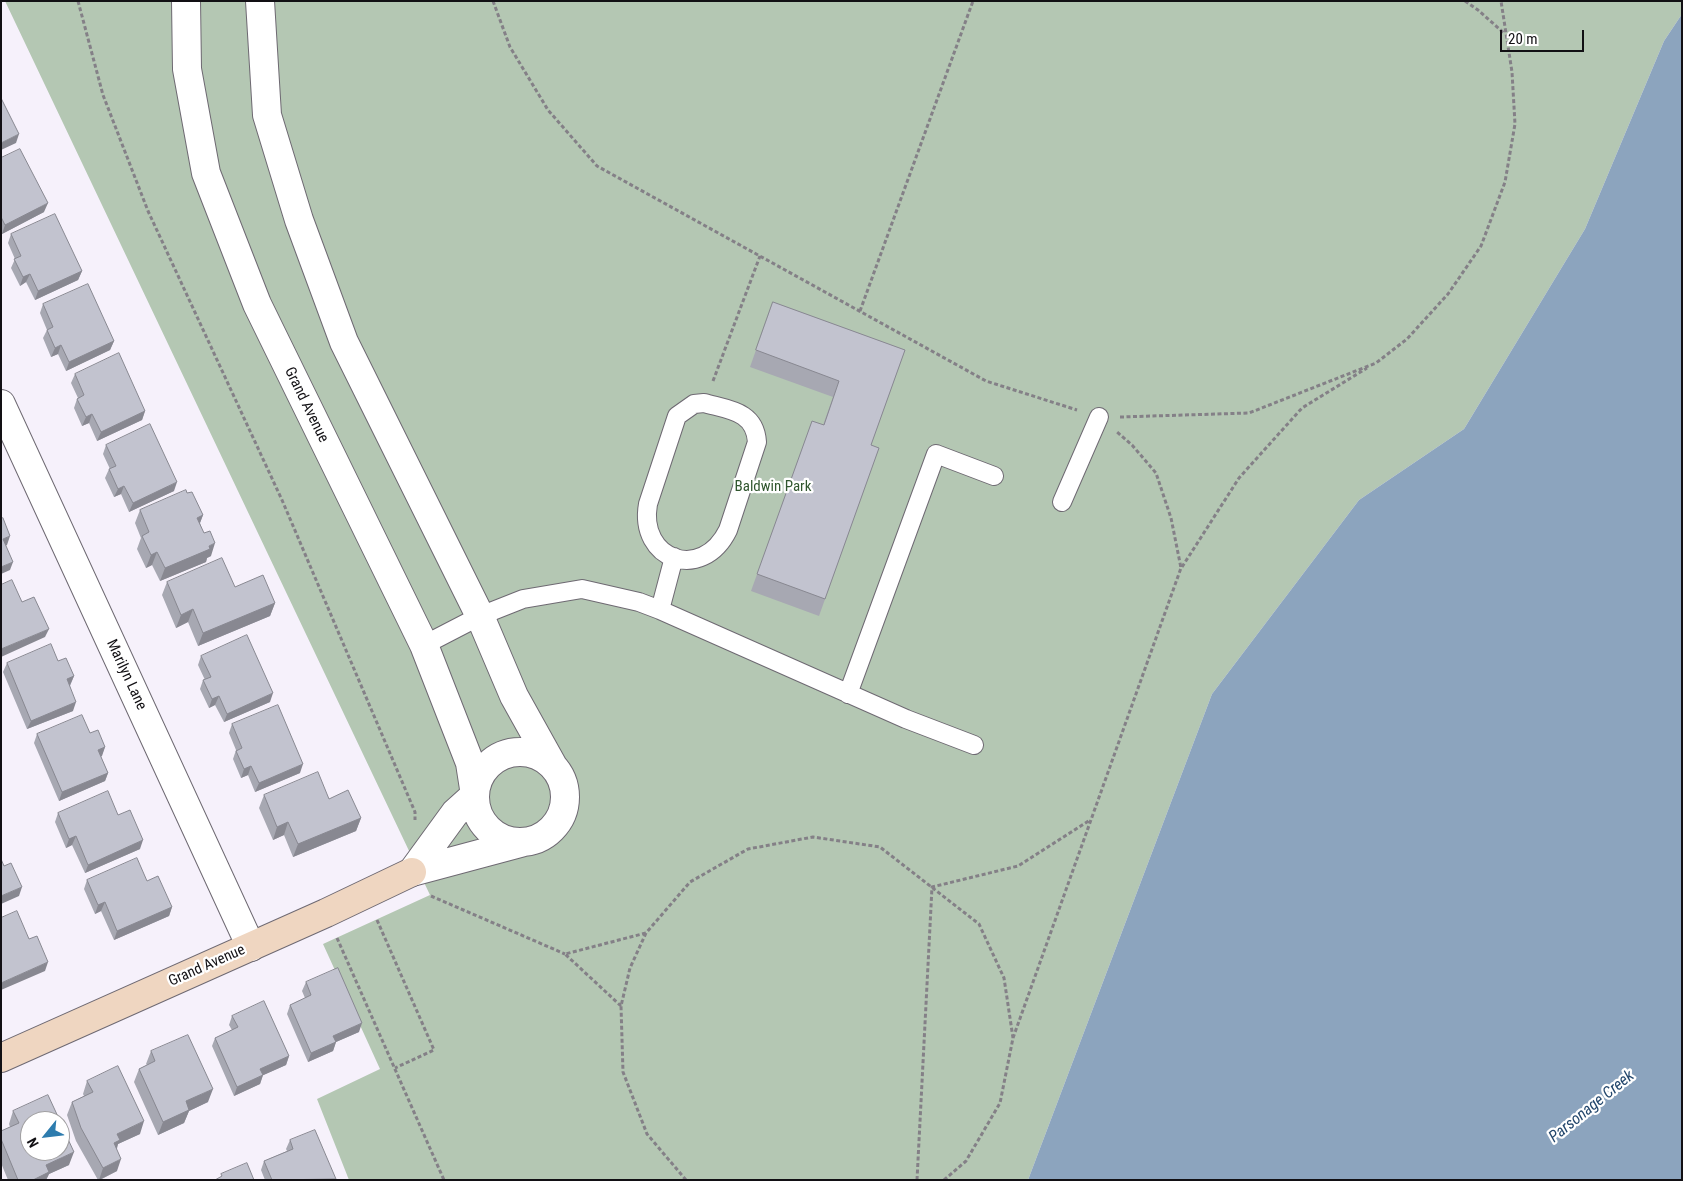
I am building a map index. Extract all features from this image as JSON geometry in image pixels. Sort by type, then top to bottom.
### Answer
[{"type":"street","name":"Grand Avenue","points":[[186,1],[187,69],[206,173],[257,304],[424,645],[470,763],[477,810],[483,822],[493,833],[506,840],[521,842],[535,839]]},
{"type":"street","name":"Grand Avenue","points":[[1,1058],[251,947],[412,872],[535,839],[548,832],[558,822],[564,809],[565,793],[562,778],[553,766],[514,696],[480,616],[344,342],[302,229],[267,115],[260,1]]},
{"type":"street","name":"Marilyn Lane","points":[[1,404],[251,947]]},
{"type":"street","name":"Grand Avenue","points":[[412,872],[455,813],[475,795],[478,781],[485,768],[497,758],[511,752],[526,752],[541,756],[553,766]]},
{"type":"lane","points":[[704,403],[743,415],[751,422],[756,432],[757,442],[731,522],[722,543],[712,552],[700,558],[684,560],[674,558],[662,551],[653,542],[648,530],[646,517],[648,504],[677,416],[694,404],[704,403]]},
{"type":"lane","points":[[1062,502],[1099,417]]},
{"type":"lane","points":[[848,694],[936,454],[994,476]]},
{"type":"lane","points":[[660,610],[674,558]]},
{"type":"lane","points":[[424,645],[480,616],[523,599],[582,588],[639,602],[660,610],[906,719],[974,745]]},
{"type":"path","points":[[78,1],[103,95],[148,211],[293,527],[415,812],[414,829]]},
{"type":"path","points":[[860,311],[974,1]]},
{"type":"path","points":[[1465,1],[1505,34]]},
{"type":"path","points":[[1181,568],[1239,478],[1302,408],[1376,363],[1407,339],[1448,294],[1481,246],[1505,182],[1515,124],[1512,72],[1500,1]]},
{"type":"path","points":[[704,403],[760,256]]},
{"type":"path","points":[[1099,417],[1249,413],[1376,363]]},
{"type":"path","points":[[932,887],[1018,866],[1090,820]]},
{"type":"path","points":[[686,1180],[647,1134],[623,1072],[621,1006],[630,968],[646,933],[690,882],[748,849],[814,837],[880,847],[979,924],[1004,978],[1013,1038],[1000,1104],[966,1161],[944,1180]]},
{"type":"path","points":[[412,872],[430,896],[565,954],[621,1006]]},
{"type":"path","points":[[917,1180],[932,887]]},
{"type":"path","points":[[365,894],[434,1050],[395,1068]]},
{"type":"path","points":[[326,913],[444,1180]]},
{"type":"path","points":[[565,954],[646,933]]},
{"type":"green space","name":"Baldwin Park","points":[[5,1],[1682,1],[1682,14],[1664,41],[1585,229],[1464,429],[1359,500],[1212,694],[1028,1180],[349,1180],[317,1099],[380,1069],[323,944],[430,895]]},
{"type":"water","name":"Parsonage Creek","points":[[1682,14],[1682,1180],[1028,1180],[1212,694],[1359,500],[1464,429],[1585,229],[1664,41]]},
{"type":"building","points":[[1,98],[19,134],[1,143]]},
{"type":"building","points":[[20,149],[48,203],[5,225],[1,217],[1,158]]},
{"type":"building","points":[[55,214],[82,271],[38,291],[30,274],[23,277],[14,259],[21,256],[11,234]]},
{"type":"building","points":[[88,284],[114,341],[69,362],[61,345],[55,348],[47,330],[53,327],[43,304]]},
{"type":"building","points":[[773,302],[905,350],[871,445],[879,448],[825,599],[757,574],[812,421],[824,425],[839,381],[756,350]]},
{"type":"building","points":[[119,353],[145,411],[101,432],[92,414],[86,417],[77,399],[84,395],[75,374]]},
{"type":"building","points":[[150,424],[177,482],[133,503],[124,486],[118,489],[109,469],[116,466],[106,445]]},
{"type":"building","points":[[186,490],[187,493],[192,492],[203,515],[197,518],[204,533],[210,531],[215,543],[209,546],[210,549],[165,568],[157,552],[151,555],[142,536],[149,532],[140,510]]},
{"type":"building","points":[[3,518],[10,536],[3,539],[13,562],[1,567],[1,519]]},
{"type":"building","points":[[222,558],[235,587],[263,575],[275,603],[203,633],[193,609],[181,615],[167,582]]},
{"type":"building","points":[[12,580],[22,602],[34,597],[49,629],[1,649],[1,585]]},
{"type":"building","points":[[247,635],[273,693],[227,714],[219,696],[212,699],[203,680],[211,677],[201,656]]},
{"type":"building","points":[[51,644],[58,661],[66,658],[74,676],[67,679],[76,702],[31,721],[7,663]]},
{"type":"building","points":[[278,705],[303,764],[259,783],[251,766],[244,769],[236,751],[242,748],[232,724]]},
{"type":"building","points":[[82,715],[90,733],[98,730],[105,747],[98,750],[108,773],[62,792],[37,734]]},
{"type":"building","points":[[318,772],[329,799],[348,790],[361,818],[298,844],[288,822],[277,827],[264,795]]},
{"type":"building","points":[[108,791],[118,815],[130,810],[143,840],[88,865],[76,836],[69,839],[58,813]]},
{"type":"building","points":[[137,858],[147,881],[158,876],[172,907],[117,931],[105,902],[98,905],[87,880]]},
{"type":"building","points":[[1,859],[4,866],[11,863],[22,887],[1,896]]},
{"type":"building","points":[[17,911],[29,939],[37,936],[48,962],[1,983],[1,918]]},
{"type":"building","points":[[338,968],[362,1023],[333,1036],[336,1042],[311,1053],[290,1005],[311,995],[306,982]]},
{"type":"building","points":[[264,1001],[289,1056],[260,1069],[263,1075],[237,1087],[215,1038],[238,1027],[232,1016]]},
{"type":"building","points":[[188,1035],[213,1089],[186,1101],[189,1110],[163,1122],[139,1069],[155,1061],[151,1051]]},
{"type":"building","points":[[118,1066],[144,1121],[117,1134],[120,1140],[114,1143],[121,1159],[103,1168],[81,1128],[72,1102],[93,1092],[87,1081]]},
{"type":"building","points":[[48,1095],[55,1111],[20,1111],[20,1161],[55,1161],[46,1165],[49,1172],[33,1180],[18,1180],[1,1139],[1,1131],[19,1123],[13,1111]]},
{"type":"building","points":[[315,1130],[336,1179],[272,1180],[264,1161],[293,1149],[290,1140]]},
{"type":"building","points":[[70,1143],[74,1152],[70,1154]]},
{"type":"building","points":[[247,1163],[254,1180],[215,1180],[222,1176],[221,1174]]}]
